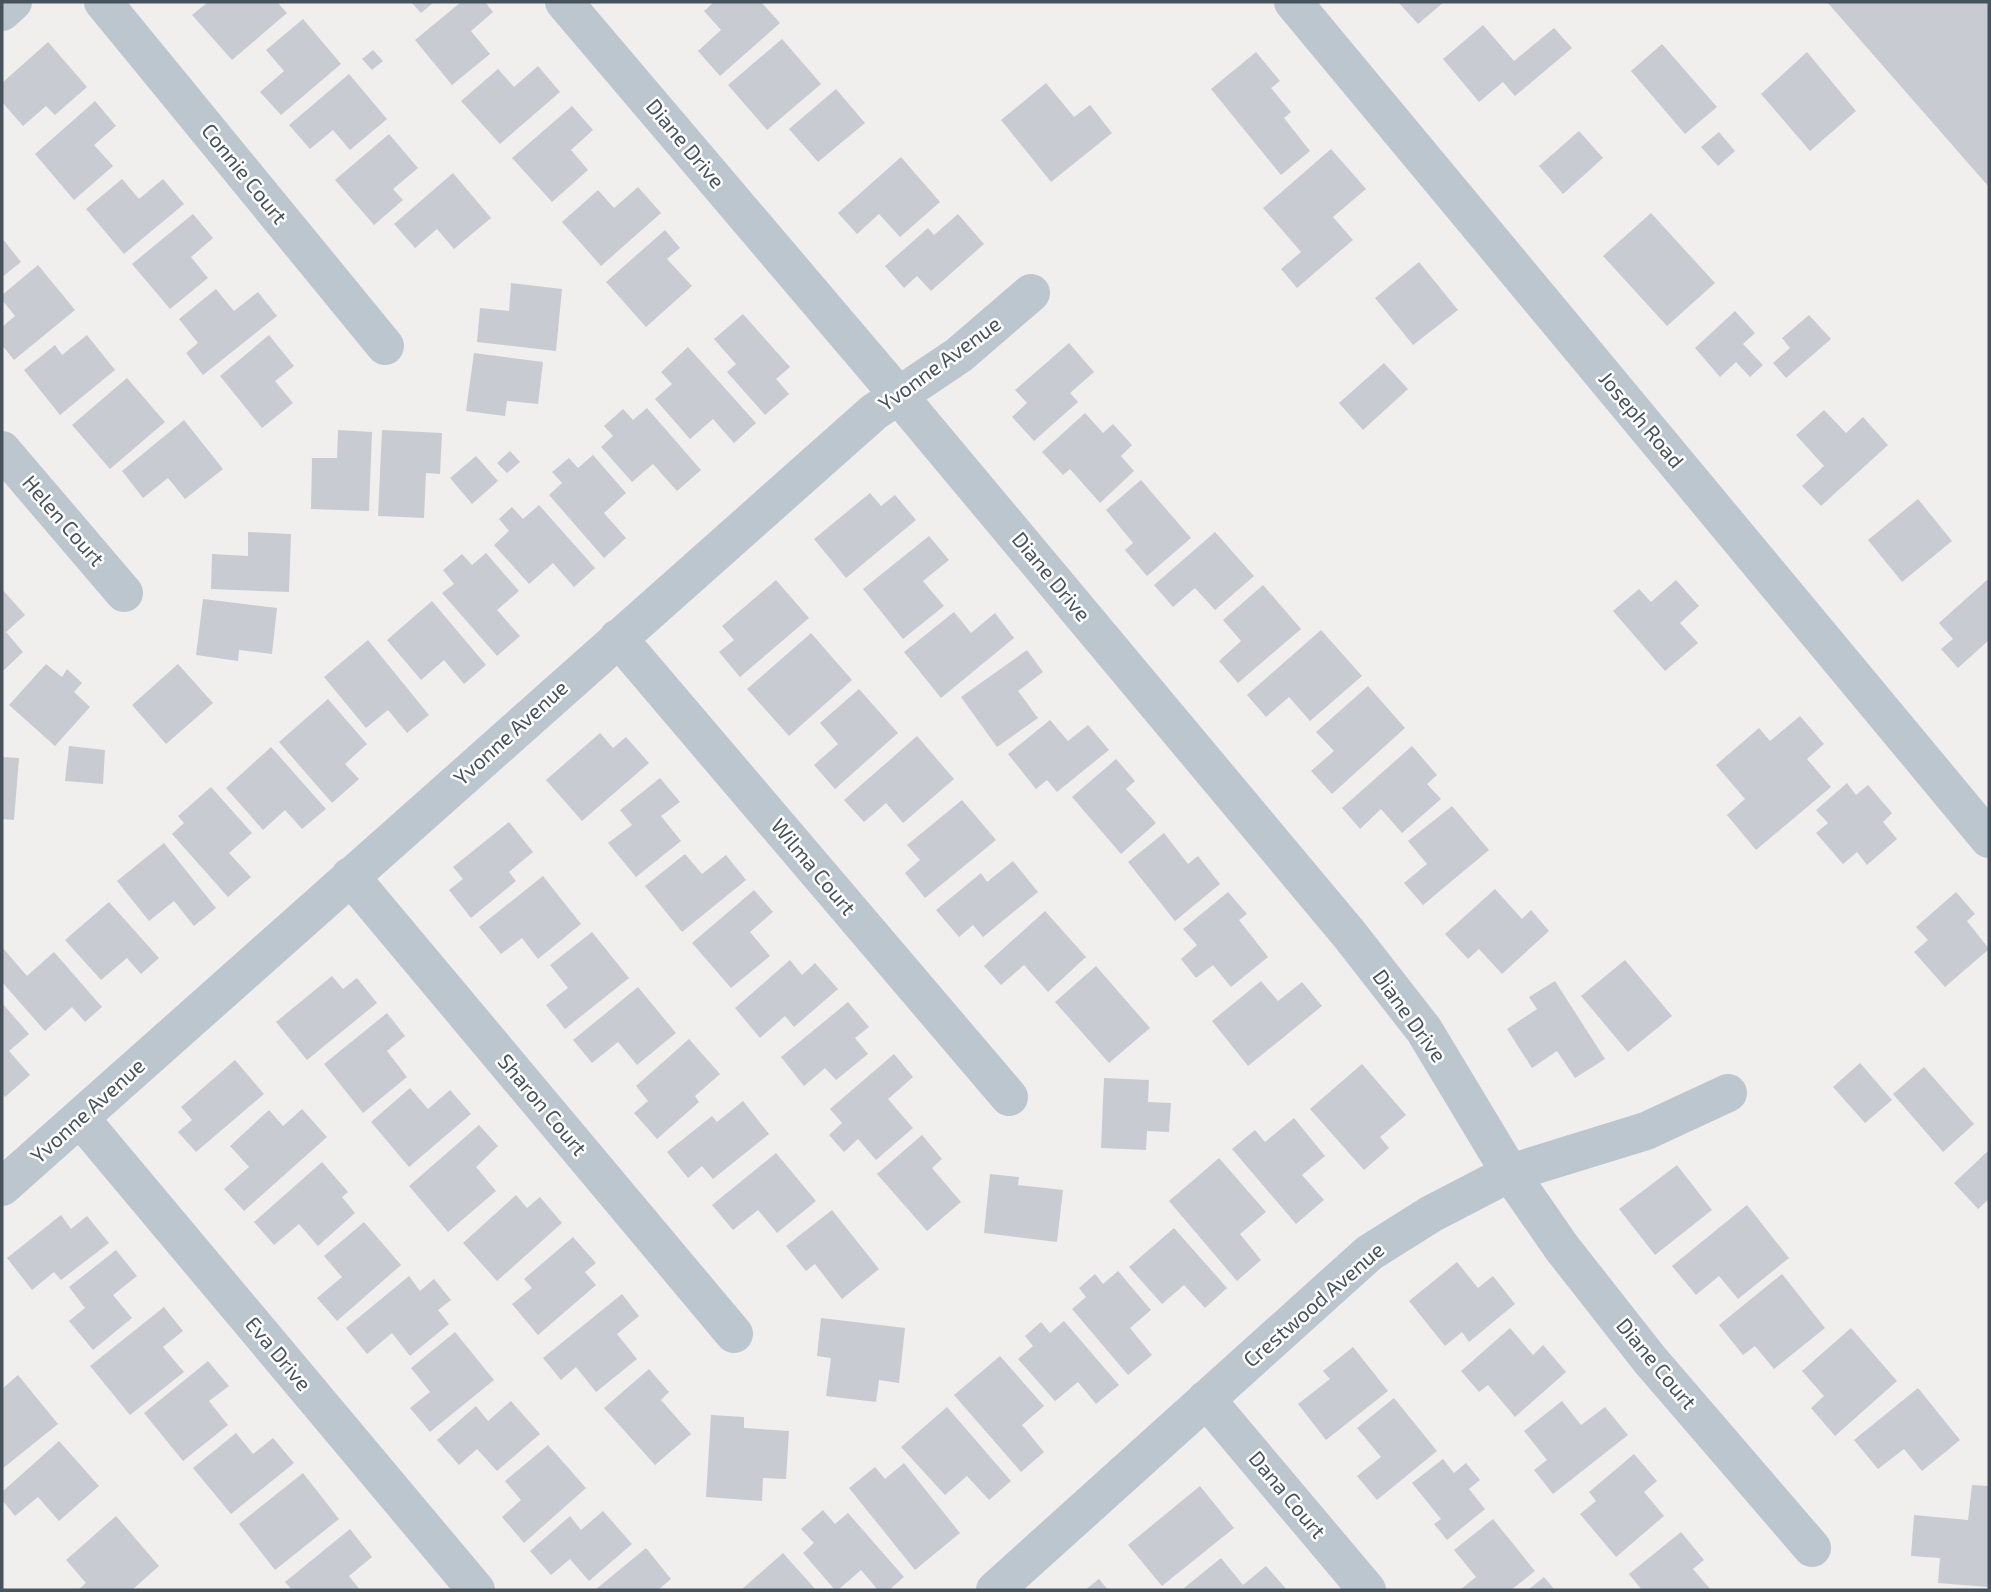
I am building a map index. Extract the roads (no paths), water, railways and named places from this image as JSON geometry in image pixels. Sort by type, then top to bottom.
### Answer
[{"type":"street","points":[[2,12],[13,2]]},
{"type":"street","name":"Connie Court","points":[[103,2],[385,346]]},
{"type":"street","name":"Diane Drive","points":[[564,2],[899,396],[1340,924],[1416,1019],[1510,1173]]},
{"type":"street","name":"Joseph Road","points":[[1293,2],[1989,839]]},
{"type":"street","name":"Yvonne Avenue","points":[[2,1187],[874,412],[959,355],[1031,293]]},
{"type":"street","name":"Helen Court","points":[[2,450],[124,593]]},
{"type":"street","name":"Wilma Court","points":[[618,638],[1009,1097]]},
{"type":"street","name":"Sharon Court","points":[[350,876],[734,1334]]},
{"type":"street","name":"Crestwood Avenue","points":[[995,1590],[1369,1253],[1430,1214],[1510,1173],[1646,1131],[1728,1093]]},
{"type":"street","name":"Eva Drive","points":[[80,1118],[476,1590]]},
{"type":"street","name":"Diane Court","points":[[1510,1173],[1562,1248],[1650,1360],[1812,1548]]},
{"type":"street","name":"Dana Court","points":[[1206,1399],[1367,1590]]}]
